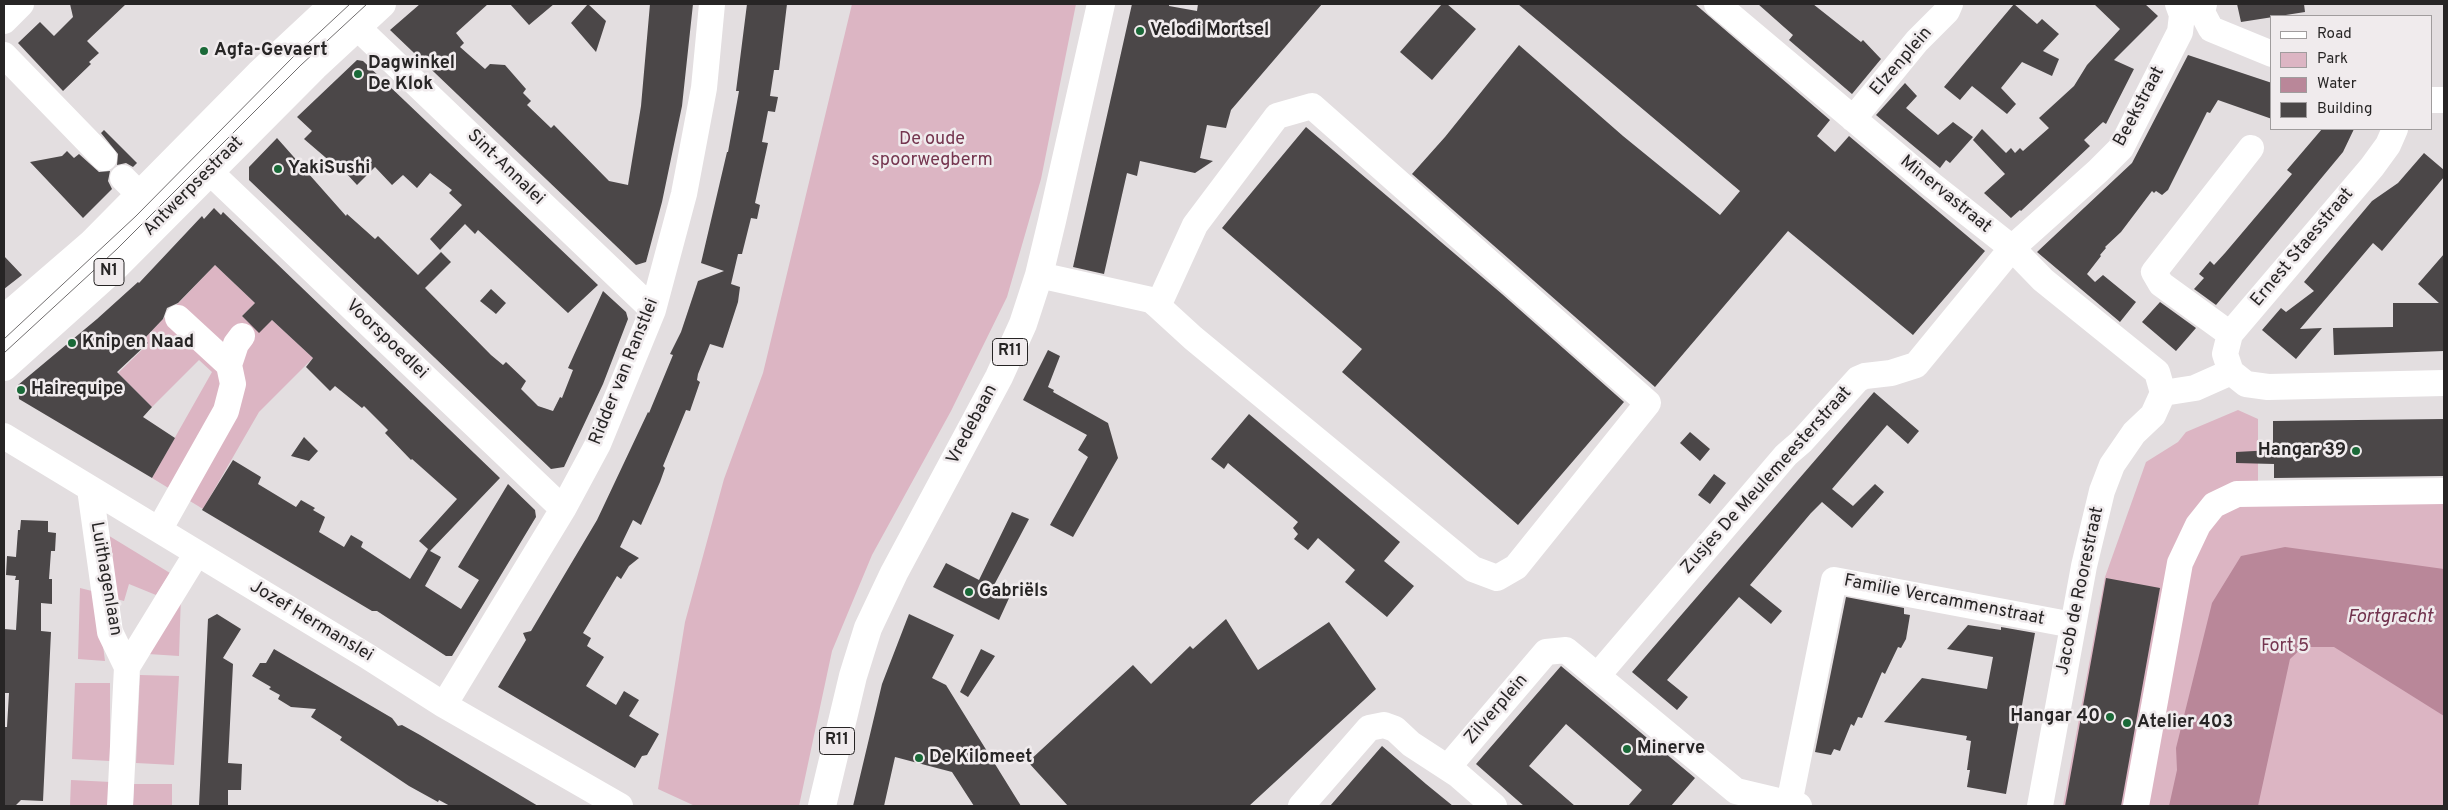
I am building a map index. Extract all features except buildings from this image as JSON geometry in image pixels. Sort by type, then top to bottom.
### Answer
[{"type":"main road","name":"Antwerpsestraat","points":[[4,319],[60,272],[132,186],[259,74],[334,4]]},
{"type":"main road","name":"Antwerpsestraat","points":[[4,367],[112,270],[210,172],[358,15],[382,4]]},
{"type":"main road","name":"Vredebaan","points":[[822,806],[853,676],[868,628],[894,573],[999,377],[1023,324],[1039,275],[1101,4]]},
{"type":"street","points":[[4,21],[21,4]]},
{"type":"street","name":"Ridder van Ranstlei","points":[[444,705],[563,508],[598,444],[653,310],[686,184],[704,88],[712,4]]},
{"type":"street","name":"Minervastraat","points":[[1717,4],[1989,232],[2012,248],[2043,280],[2156,372],[2163,393]]},
{"type":"street","name":"Elzenplein","points":[[1853,119],[1917,41],[1947,11],[1950,4]]},
{"type":"street","points":[[2188,8],[2202,12],[2211,29],[2270,53]]},
{"type":"street","name":"Beekstraat","points":[[2012,248],[2098,172],[2121,148],[2180,32],[2188,8]]},
{"type":"street","points":[[4,346],[101,258],[298,60],[358,15]]},
{"type":"street","name":"Sint-Annalei","points":[[358,15],[653,310]]},
{"type":"street","points":[[4,55],[104,158]]},
{"type":"street","points":[[1039,275],[1151,300],[1158,306],[1473,569],[1497,578],[1516,567],[1648,403],[1312,106],[1276,116],[1195,225],[1158,306]]},
{"type":"street","name":"Ernest Staesstraat","points":[[2230,334],[2372,167],[2388,145],[2395,130]]},
{"type":"street","points":[[2250,148],[2154,272],[2162,284],[2230,334],[2226,354],[2231,372],[2246,384],[2268,387],[2444,383]]},
{"type":"street","name":"Voorspoedlei","points":[[210,172],[563,508]]},
{"type":"street","name":"Zusjes De Meulemeesterstraat","points":[[1598,675],[1775,468],[1858,379],[1865,376],[1891,373],[1916,365],[2012,248]]},
{"type":"street","points":[[178,318],[229,365]]},
{"type":"street","points":[[159,530],[226,411],[233,384],[229,365],[236,344],[242,336]]},
{"type":"street","points":[[2163,393],[2195,388],[2231,372]]},
{"type":"street","name":"Jacob de Roorestraat","points":[[2040,806],[2073,625],[2102,491],[2112,465],[2134,433],[2153,415],[2163,393]]},
{"type":"street","name":"Jozef Hermanslei","points":[[4,436],[444,705],[620,806]]},
{"type":"street","name":"Luithagenlaan","points":[[90,489],[110,632],[127,667]]},
{"type":"street","points":[[2136,806],[2172,598],[2180,563],[2198,525],[2214,505],[2237,494],[2444,491]]},
{"type":"street","name":"Luithagenlaan","points":[[120,806],[127,667],[197,553]]},
{"type":"street","name":"Familie Vercammenstraat","points":[[1794,805],[1834,580],[2073,625]]},
{"type":"street","name":"Zilverplein","points":[[1448,767],[1546,652],[1566,650],[1598,675]]},
{"type":"street","points":[[1598,675],[1729,799],[1794,805]]},
{"type":"street","points":[[1301,806],[1368,728],[1376,725],[1384,725],[1395,729],[1411,744],[1448,767],[1494,806]]},
{"type":"green space","name":"De oude spoorwegberm","points":[[852,4],[1076,4],[1041,179],[1007,297],[951,411],[872,555],[832,651],[799,806],[695,806],[658,789],[685,622],[724,479],[763,373]]},
{"type":"green space","points":[[215,265],[255,303],[242,316],[259,332],[272,320],[313,358],[259,412],[203,509],[152,478],[212,372],[199,360],[152,407],[118,373],[148,344],[144,339]]},
{"type":"green space","name":"Fort 5","points":[[2238,410],[2258,419],[2258,489],[2444,489],[2444,806],[2063,806],[2105,577],[2146,462],[2178,442],[2186,432]]},
{"type":"green space","points":[[106,534],[170,573],[156,595],[129,584],[124,601],[113,598]]},
{"type":"green space","points":[[80,588],[96,592],[105,661],[78,659]]},
{"type":"green space","points":[[181,594],[179,656],[148,654]]},
{"type":"green space","points":[[140,675],[179,676],[174,765],[136,763]]},
{"type":"green space","points":[[75,683],[110,683],[110,761],[72,759]]},
{"type":"green space","points":[[71,780],[111,782],[109,806],[70,806]]},
{"type":"green space","points":[[134,784],[172,784],[172,806],[133,806]]},
{"type":"water","name":"Fortgracht","points":[[2285,547],[2444,569],[2444,716],[2334,647],[2303,647],[2290,659],[2258,806],[2169,806],[2177,770],[2176,748],[2212,603],[2241,556]]},
{"type":"tram line","points":[[4,339],[136,216],[293,57],[350,4]]},
{"type":"tram line","points":[[4,353],[117,249],[301,65],[367,4]]},
{"type":"place","name":"Velodi Mortsel","points":[[1140,31]]},
{"type":"place","name":"Agfa-Gevaert","points":[[204,51]]},
{"type":"place","name":"Dagwinkel De Klok","points":[[358,74]]},
{"type":"place","name":"YakiSushi","points":[[278,169]]},
{"type":"place","name":"Knip en Naad","points":[[72,343]]},
{"type":"place","name":"Hairequipe","points":[[21,390]]},
{"type":"place","name":"Hangar 39","points":[[2356,451]]},
{"type":"place","name":"Gabriëls","points":[[969,592]]},
{"type":"place","name":"Hangar 40","points":[[2110,717]]},
{"type":"place","name":"Atelier 403","points":[[2127,723]]},
{"type":"place","name":"Minerve","points":[[1627,749]]},
{"type":"place","name":"De Kilomeet","points":[[919,758]]}]
